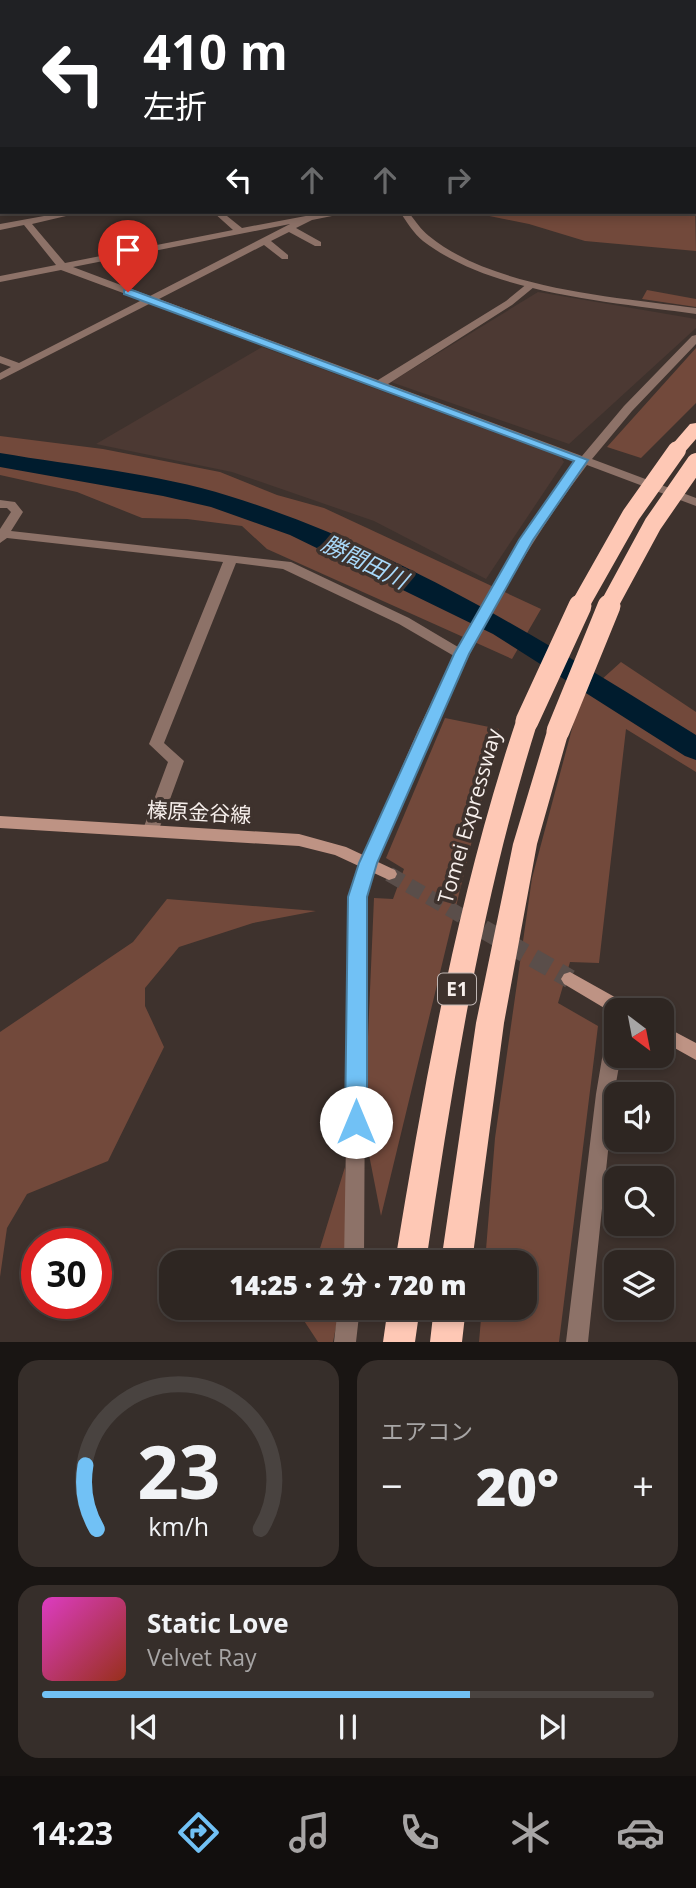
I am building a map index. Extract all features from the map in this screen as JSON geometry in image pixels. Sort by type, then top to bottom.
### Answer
[{"type":"highway","name":"Tomei Expressway","points":[[412,1250],[439,1079],[476,894],[505,783],[527,721],[572,615],[606,552],[677,450],[696,428]]},
{"type":"highway","name":"E1","points":[[458,1250],[495,997],[525,844],[558,731],[573,685],[610,602],[677,487],[696,462]]},
{"type":"highway","points":[[399,1342],[402,1320]]},
{"type":"highway","points":[[446,1342],[449,1320]]},
{"type":"main road","name":"榛原金谷線","points":[[0,822],[299,841],[340,850],[388,874]]},
{"type":"main road","points":[[570,979],[604,999]]},
{"type":"main road","points":[[674,1039],[696,1052]]},
{"type":"street","points":[[0,227],[68,214]]},
{"type":"street","points":[[219,214],[240,231]]},
{"type":"street","points":[[0,279],[329,214]]},
{"type":"street","points":[[406,214],[419,232],[441,248],[477,267],[531,285],[696,311]]},
{"type":"street","points":[[0,377],[309,218]]},
{"type":"street","points":[[26,222],[63,267],[696,502]]},
{"type":"street","points":[[290,229],[318,244]]},
{"type":"street","points":[[266,242],[285,257]]},
{"type":"street","points":[[380,384],[498,310],[531,285]]},
{"type":"street","points":[[354,1250],[358,897],[368,863],[461,654],[526,540],[582,460],[628,407],[696,338]]},
{"type":"street","points":[[0,359],[20,367]]},
{"type":"street","points":[[0,504],[11,505],[17,512],[1,536],[286,565],[404,621],[461,654]]},
{"type":"street","points":[[150,832],[176,761],[156,744],[231,559]]},
{"type":"street","points":[[577,1342],[609,1068]]},
{"type":"street","points":[[345,1342],[348,1320]]},
{"type":"shaded area","points":[[480,214],[695,214],[696,251],[585,241],[529,224]]},
{"type":"shaded area","points":[[647,290],[696,299],[696,307],[642,299]]},
{"type":"shaded area","points":[[538,292],[696,319],[696,328],[569,444],[391,382]]},
{"type":"shaded area","points":[[262,347],[561,457],[564,462],[486,579],[374,521],[232,472],[96,444]]},
{"type":"shaded area","points":[[696,348],[696,403],[641,458],[607,447]]},
{"type":"shaded area","points":[[0,436],[103,449],[220,472],[277,495],[324,508],[541,609],[512,659],[267,549],[242,526],[187,519],[142,518],[77,492],[0,475]]},
{"type":"shaded area","points":[[621,662],[696,712],[696,772],[626,729],[599,963],[570,962],[558,1003],[598,1026],[559,1342],[479,1342],[481,1320],[537,1320],[537,1250],[486,1250],[495,1138],[532,878],[580,699]]},
{"type":"shaded area","points":[[445,718],[499,729],[381,1216],[364,1129],[374,898],[393,899],[404,869],[386,858]]},
{"type":"shaded area","points":[[167,899],[316,911],[253,923],[179,947],[145,988],[145,1006],[164,1047],[108,1161],[27,1194],[7,1228],[0,1277],[0,1032],[133,942]]},
{"type":"shaded area","points":[[345,1167],[349,1233],[347,1250],[319,1250]]},
{"type":"shaded area","points":[[304,1320],[337,1320],[333,1342],[318,1342]]},
{"type":"waterway","name":"勝間田川","points":[[0,460],[163,488],[219,501],[299,529],[503,628],[696,749]]},
{"type":"tunnel","points":[[389,874],[486,930]]},
{"type":"tunnel","points":[[483,929],[570,979]]},
{"type":"route","points":[[128,292],[582,460],[526,540],[461,654],[368,863],[358,897],[356,1122]]}]
